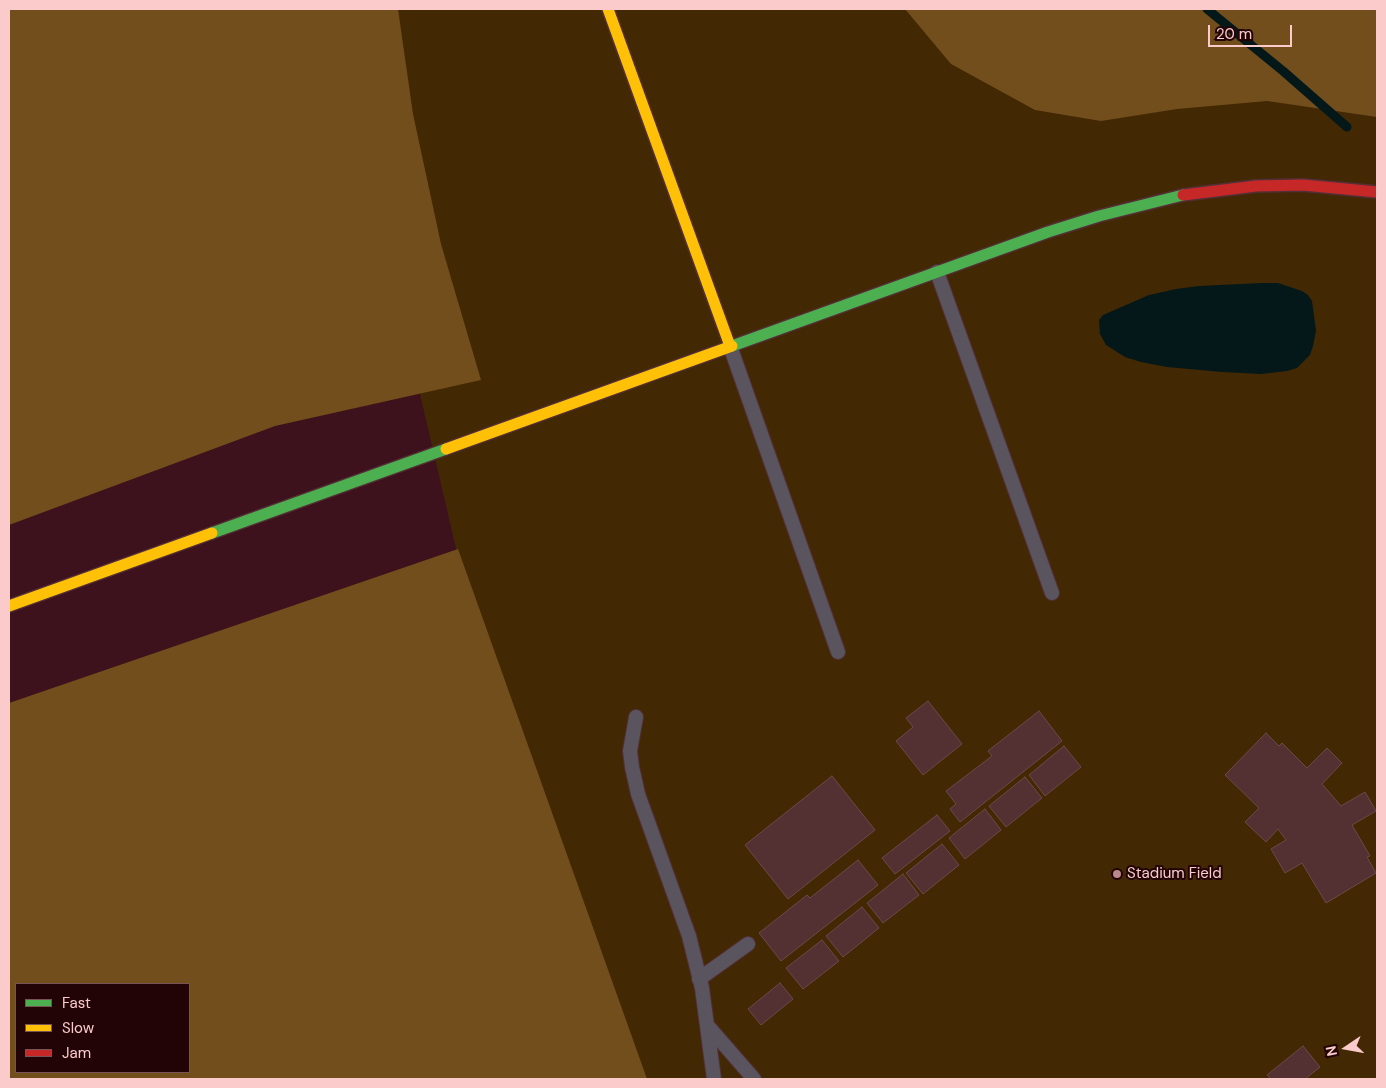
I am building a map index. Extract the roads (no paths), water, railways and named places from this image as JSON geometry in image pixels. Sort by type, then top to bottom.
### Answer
[{"type":"street","points":[[608,9],[730,346]]},
{"type":"street","points":[[9,606],[1056,229],[1180,195],[1256,186],[1303,185],[1377,192]]},
{"type":"lane","points":[[937,272],[1052,593]]},
{"type":"lane","points":[[730,346],[838,652]]},
{"type":"lane","points":[[636,717],[630,751],[632,767],[638,794],[689,936],[700,978],[714,1079]]},
{"type":"lane","points":[[700,978],[748,944]]},
{"type":"lane","points":[[707,1024],[754,1079]]},
{"type":"waterway","points":[[1207,9],[1283,71],[1347,127]]},
{"type":"place","name":"Stadium Field","points":[[1117,874]]}]
